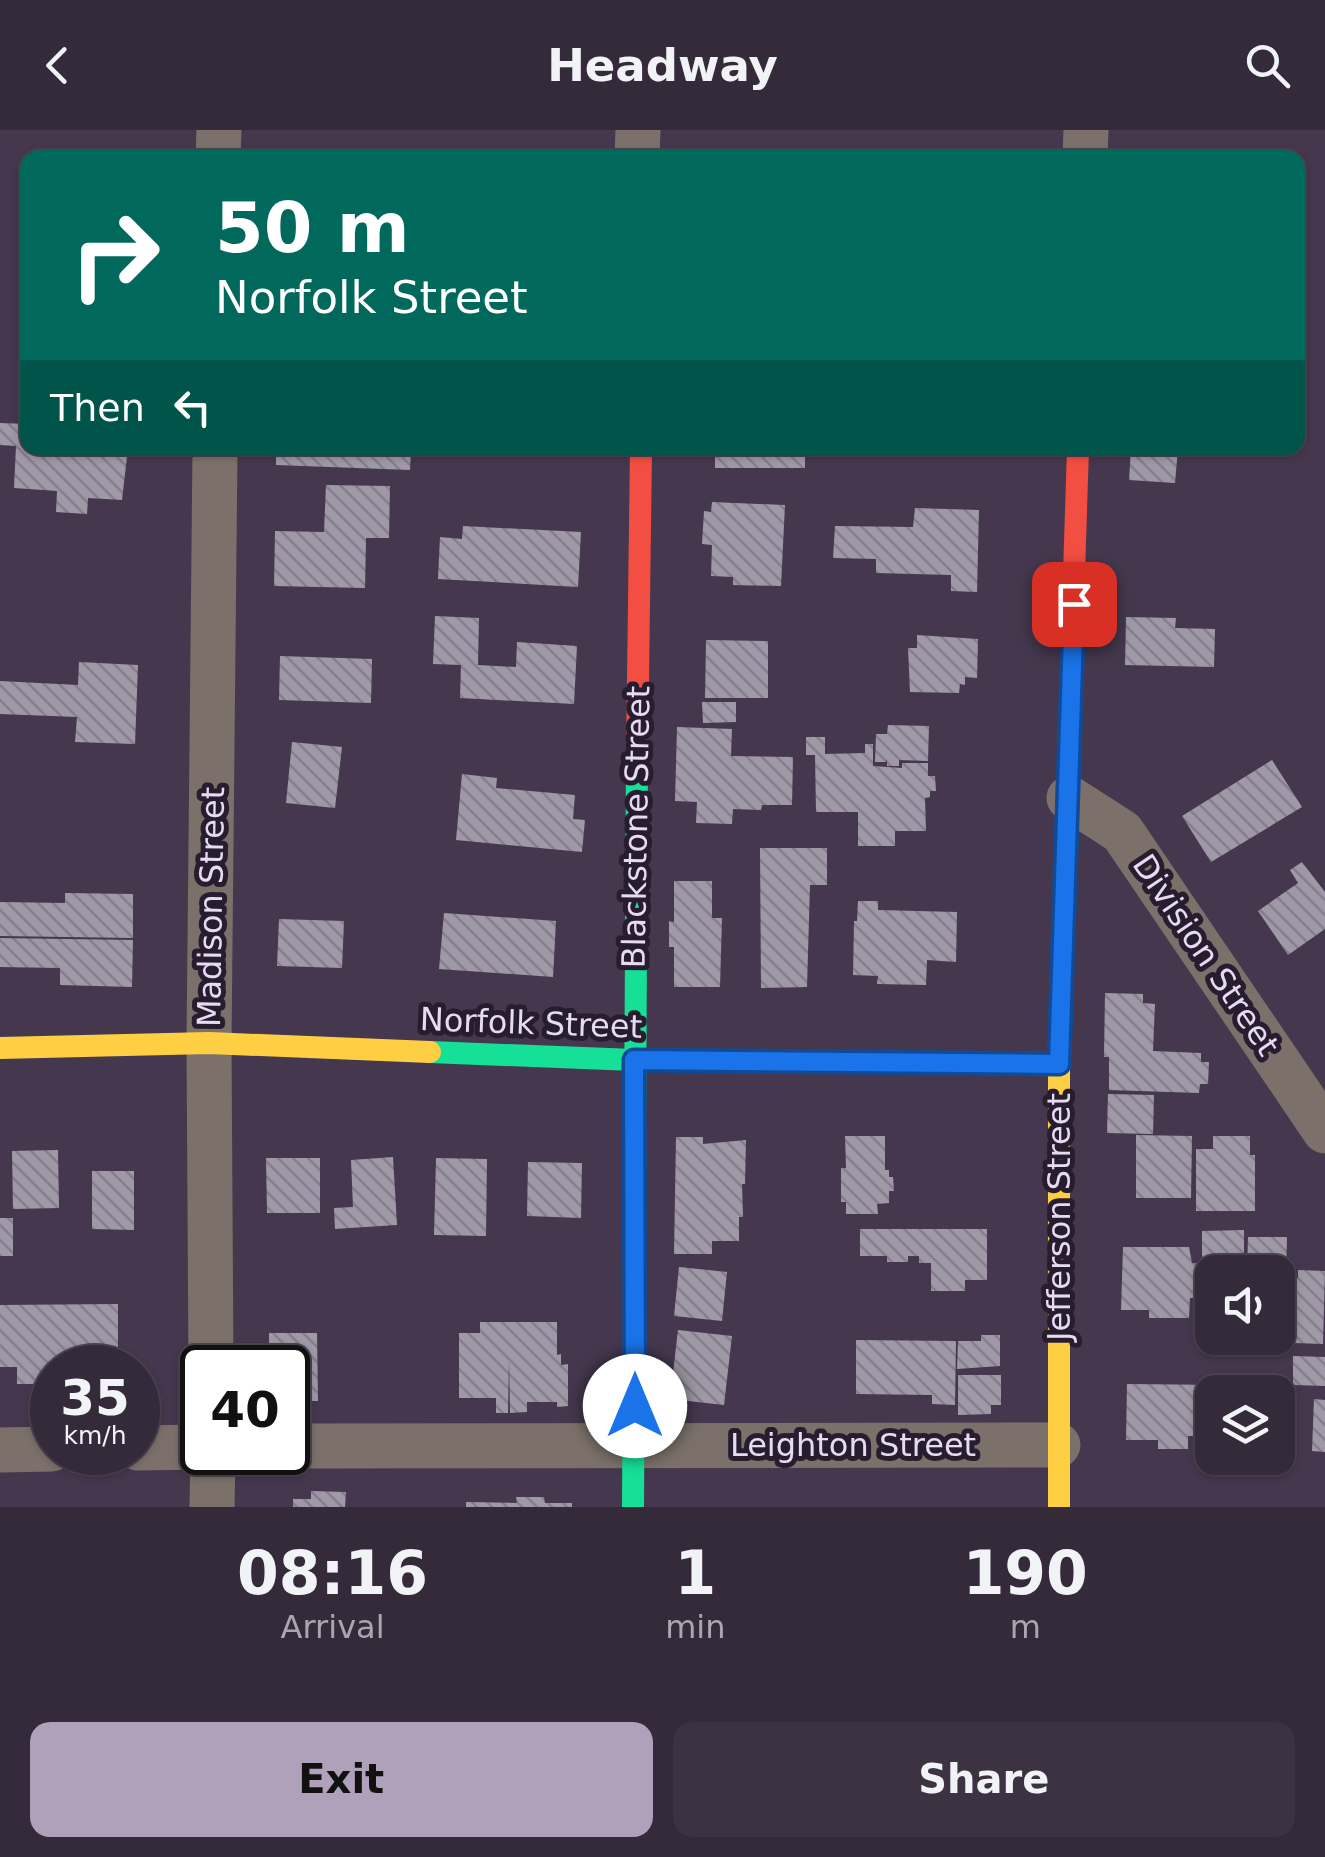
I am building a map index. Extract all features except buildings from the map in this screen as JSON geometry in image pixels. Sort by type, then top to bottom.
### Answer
[{"type":"street","name":"Madison Street","points":[[211,1345],[216,455]]},
{"type":"street","name":"Blackstone Street","points":[[633,1507],[640,455]]},
{"type":"street","name":"Jefferson Street","points":[[1058,1507],[1059,1064],[1078,455]]},
{"type":"street","name":"Division Street","points":[[1069,798],[1122,832],[1325,1130]]},
{"type":"street","name":"Norfolk Street","points":[[0,1048],[210,1042],[634,1060],[1059,1064]]},
{"type":"street","name":"Leighton Street","points":[[310,1446],[1058,1445]]},
{"type":"street","points":[[0,1450],[30,1449]]},
{"type":"street","points":[[212,1507],[213,1475]]},
{"type":"traffic: fast","points":[[633,1507],[637,758]]},
{"type":"traffic: fast","points":[[430,1052],[634,1060],[1059,1063]]},
{"type":"traffic: slow","points":[[1059,1507],[1059,1063],[1070,700]]},
{"type":"traffic: slow","points":[[0,1048],[209,1043],[430,1052]]},
{"type":"traffic: jam","points":[[637,758],[641,455]]},
{"type":"traffic: jam","points":[[1070,700],[1078,455]]},
{"type":"route","points":[[635,1406],[634,1060],[1059,1064],[1074,604]]}]
